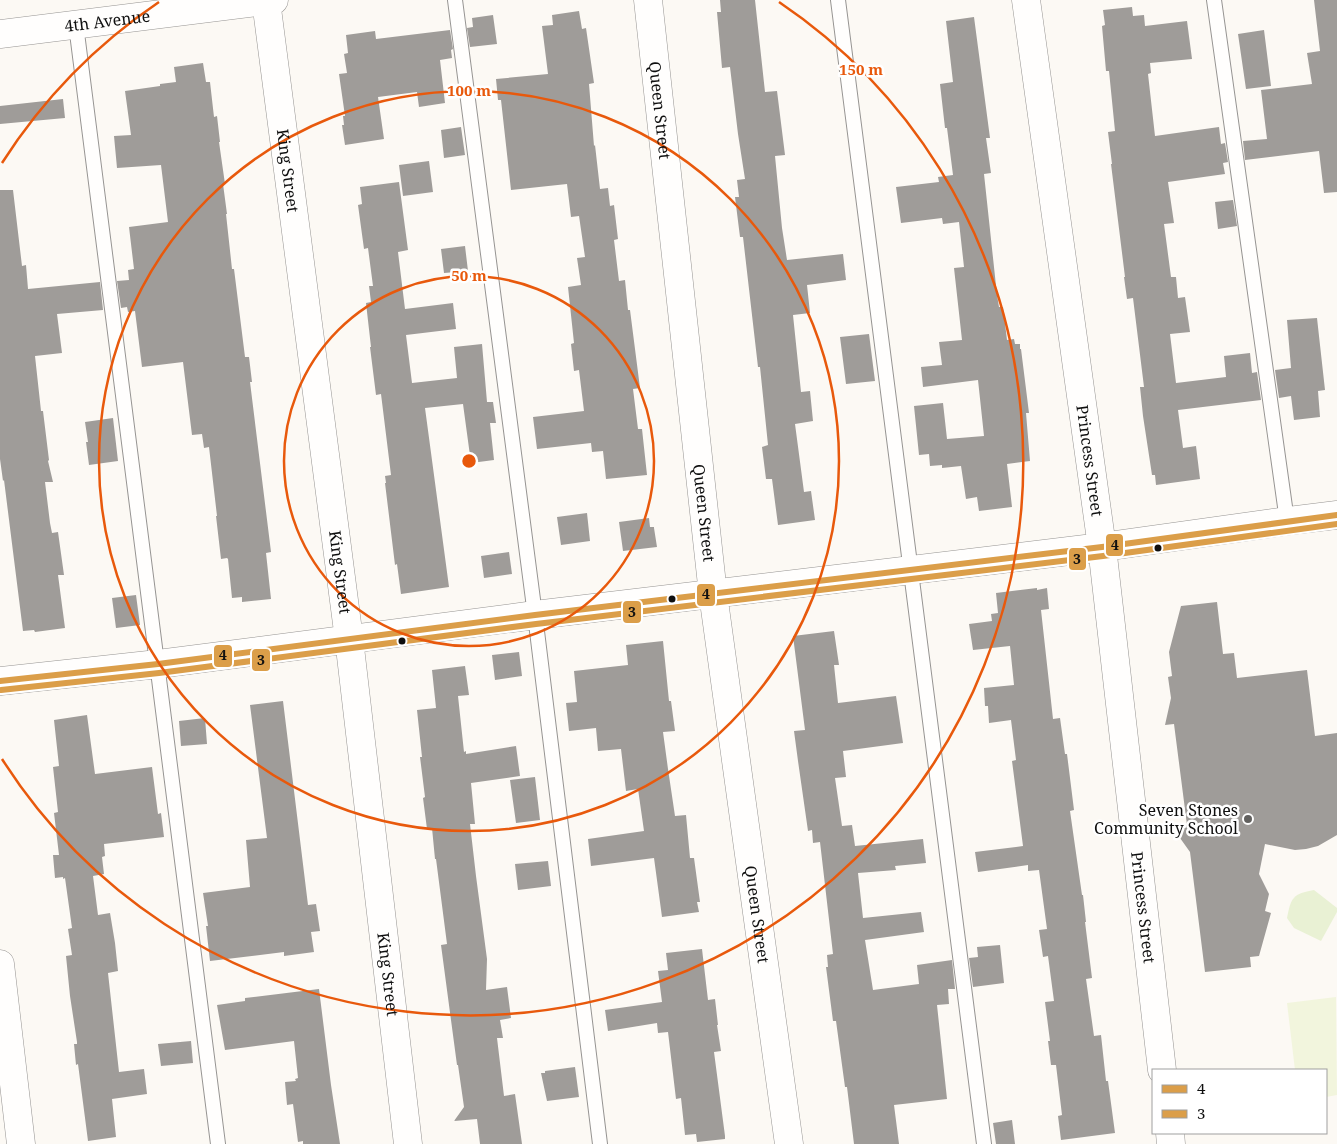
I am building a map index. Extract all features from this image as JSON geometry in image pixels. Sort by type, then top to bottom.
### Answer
[{"type":"street","name":"4th Avenue","points":[[0,34],[270,0]]},
{"type":"street","name":"King Street","points":[[270,0],[349,638],[408,1144]]},
{"type":"street","name":"Queen Street","points":[[648,0],[713,594],[789,1144]]},
{"type":"street","name":"Princess Street","points":[[1026,0],[1102,547],[1162,1069]]},
{"type":"street","points":[[0,681],[158,664],[349,638],[1102,547],[1337,515]]},
{"type":"street","points":[[0,964],[21,1144]]},
{"type":"lane","points":[[455,0],[535,615],[600,1144]]},
{"type":"lane","points":[[838,0],[984,1144]]},
{"type":"lane","points":[[1214,0],[1288,521]]},
{"type":"lane","points":[[76,25],[218,1144]]},
{"type":"green space","points":[[1314,890],[1337,908],[1337,912],[1321,941],[1294,928],[1287,918],[1294,898],[1301,893]]},
{"type":"green space","points":[[1336,997],[1337,1095],[1327,1097],[1327,1069],[1295,1069],[1287,1003]]},
{"type":"building","points":[[720,0],[755,0],[765,92],[777,91],[785,155],[775,156],[787,260],[843,254],[846,280],[807,285],[810,313],[793,315],[801,392],[810,391],[813,421],[795,424],[804,492],[811,491],[815,520],[778,525],[772,479],[766,479],[762,447],[768,445],[760,367],[758,367],[743,237],[740,237],[735,197],[739,197],[737,180],[745,179],[730,67],[722,68],[717,12],[721,12]]},
{"type":"building","points":[[1314,0],[1337,0],[1337,192],[1324,193],[1319,151],[1245,160],[1243,141],[1267,139],[1261,90],[1312,84],[1307,53],[1320,51]]},
{"type":"building","points":[[1132,7],[1133,16],[1144,15],[1145,26],[1187,21],[1192,59],[1150,63],[1151,73],[1148,74],[1155,136],[1219,127],[1221,144],[1225,143],[1228,162],[1223,163],[1225,174],[1168,182],[1174,223],[1164,224],[1171,277],[1176,277],[1178,298],[1185,297],[1190,332],[1170,334],[1176,383],[1226,377],[1224,356],[1250,353],[1252,373],[1257,372],[1261,400],[1178,410],[1183,448],[1196,446],[1200,479],[1156,485],[1155,475],[1152,475],[1143,416],[1140,387],[1144,387],[1133,298],[1127,299],[1124,277],[1108,132],[1115,131],[1109,71],[1106,71],[1102,26],[1105,25],[1103,10]]},
{"type":"building","points":[[579,11],[582,29],[586,28],[594,83],[589,84],[600,189],[608,188],[610,206],[614,205],[618,239],[614,240],[619,281],[625,280],[628,310],[630,310],[640,388],[633,389],[638,429],[642,429],[647,475],[606,479],[603,451],[592,452],[591,443],[537,449],[533,417],[584,411],[579,370],[574,371],[571,344],[574,343],[568,287],[581,285],[577,258],[585,257],[579,216],[571,217],[567,184],[511,190],[501,100],[498,100],[496,79],[548,74],[542,26],[553,25],[552,15]]},
{"type":"building","points":[[493,15],[497,44],[470,47],[467,28],[473,27],[472,18]]},
{"type":"building","points":[[974,17],[990,138],[986,138],[991,173],[984,174],[997,295],[999,307],[1003,307],[1007,340],[1014,339],[1015,344],[1020,344],[1021,349],[1029,413],[1026,413],[1030,461],[1007,464],[1012,507],[979,511],[977,497],[966,499],[961,466],[942,468],[942,465],[930,466],[929,454],[919,455],[914,406],[943,403],[947,439],[984,436],[978,380],[923,387],[921,367],[942,365],[939,342],[962,340],[954,268],[964,267],[959,222],[943,224],[942,218],[901,223],[896,187],[939,182],[938,177],[953,175],[940,84],[953,82],[946,21]]},
{"type":"building","points":[[450,30],[453,49],[451,50],[452,58],[440,60],[445,103],[419,107],[417,92],[378,97],[384,139],[345,145],[342,125],[344,125],[343,116],[345,116],[339,74],[347,73],[344,54],[348,53],[346,35],[375,31],[376,39]]},
{"type":"building","points":[[1264,30],[1271,86],[1246,89],[1238,34]]},
{"type":"building","points":[[203,63],[206,82],[210,82],[214,117],[217,116],[232,269],[234,269],[245,357],[249,357],[252,382],[250,382],[271,552],[266,553],[271,599],[242,602],[242,597],[232,598],[228,559],[221,559],[209,447],[204,448],[202,434],[192,435],[183,362],[142,367],[135,311],[128,312],[127,307],[121,308],[117,281],[129,280],[128,270],[134,269],[129,227],[168,222],[161,165],[117,168],[114,136],[131,135],[125,91],[176,82],[174,67]]},
{"type":"building","points":[[63,99],[65,118],[0,124],[0,106]]},
{"type":"building","points":[[461,127],[465,155],[444,158],[441,130]]},
{"type":"building","points":[[429,161],[433,192],[403,196],[399,165]]},
{"type":"building","points":[[399,182],[408,250],[398,252],[405,309],[453,303],[456,329],[406,335],[412,383],[457,378],[454,347],[482,344],[487,402],[493,402],[496,423],[490,423],[494,460],[471,463],[463,404],[425,408],[449,587],[401,594],[397,564],[395,565],[385,483],[385,476],[391,475],[381,394],[376,395],[366,303],[371,302],[369,286],[373,286],[368,248],[364,249],[358,205],[362,204],[360,187]]},
{"type":"building","points":[[0,190],[13,190],[22,266],[26,265],[28,289],[100,282],[103,310],[57,314],[62,353],[35,356],[48,461],[53,482],[45,482],[50,523],[52,533],[58,532],[64,575],[58,575],[65,628],[35,632],[34,630],[23,631],[0,459]]},
{"type":"building","points":[[1233,200],[1237,226],[1218,229],[1215,202]]},
{"type":"building","points":[[465,246],[468,271],[444,273],[441,249]]},
{"type":"building","points":[[1317,318],[1325,390],[1318,391],[1320,417],[1294,420],[1291,396],[1279,398],[1275,370],[1291,368],[1287,320]]},
{"type":"building","points":[[869,334],[875,381],[846,384],[840,337]]},
{"type":"building","points":[[113,418],[118,461],[89,465],[85,422]]},
{"type":"building","points":[[587,513],[590,541],[561,545],[557,517]]},
{"type":"building","points":[[649,518],[650,527],[654,527],[657,547],[623,551],[619,522]]},
{"type":"building","points":[[509,552],[512,574],[484,578],[481,556]]},
{"type":"building","points":[[1037,588],[1037,590],[1047,588],[1049,609],[1041,610],[1053,719],[1060,718],[1065,754],[1067,754],[1074,810],[1070,811],[1083,895],[1092,978],[1086,979],[1094,1036],[1101,1035],[1106,1081],[1108,1081],[1115,1133],[1061,1140],[1058,1116],[1062,1115],[1056,1065],[1051,1065],[1048,1041],[1050,1041],[1045,1002],[1054,1001],[1048,956],[1043,957],[1039,930],[1047,929],[1039,870],[1028,871],[1028,865],[978,872],[975,852],[1023,846],[1012,761],[1016,760],[1011,720],[989,723],[988,706],[985,706],[984,688],[1014,685],[1010,646],[973,650],[969,624],[992,621],[991,614],[998,613],[996,593]]},
{"type":"building","points":[[136,595],[140,625],[116,628],[112,598]]},
{"type":"building","points":[[1217,602],[1223,654],[1234,653],[1237,678],[1307,670],[1315,736],[1337,733],[1337,835],[1318,846],[1306,849],[1295,850],[1265,844],[1259,874],[1269,894],[1265,911],[1271,913],[1259,956],[1250,957],[1251,967],[1205,972],[1190,852],[1180,838],[1179,826],[1187,825],[1174,724],[1165,725],[1171,698],[1168,677],[1172,676],[1169,652],[1181,606]]},
{"type":"building","points":[[834,631],[839,665],[834,665],[838,703],[896,696],[903,743],[843,751],[846,777],[835,778],[842,826],[852,825],[855,846],[923,839],[926,863],[895,866],[896,870],[858,873],[863,918],[921,912],[924,932],[865,940],[873,990],[919,984],[917,965],[952,960],[955,989],[948,989],[949,1004],[937,1005],[947,1099],[894,1105],[899,1144],[854,1144],[847,1087],[845,1087],[836,1021],[833,1021],[826,967],[828,967],[827,955],[833,954],[820,842],[813,843],[812,830],[808,831],[794,731],[805,730],[793,636]]},
{"type":"building","points":[[663,641],[669,701],[671,701],[675,731],[663,732],[668,769],[675,816],[686,815],[690,858],[694,858],[700,902],[697,902],[699,912],[662,917],[654,858],[591,866],[588,839],[644,831],[638,789],[626,791],[621,749],[598,751],[596,728],[569,731],[566,703],[577,702],[574,671],[628,665],[626,645]]},
{"type":"building","points":[[519,652],[522,676],[495,680],[492,655]]},
{"type":"building","points":[[465,666],[469,695],[458,696],[464,752],[466,751],[466,754],[516,746],[520,776],[471,783],[475,824],[470,824],[487,959],[486,990],[507,987],[511,1018],[500,1020],[503,1038],[497,1038],[504,1096],[515,1094],[522,1144],[480,1144],[477,1119],[454,1121],[464,1107],[441,945],[447,944],[432,828],[427,829],[423,798],[425,797],[417,710],[436,708],[432,670]]},
{"type":"building","points":[[283,701],[308,905],[316,904],[320,931],[311,932],[314,952],[284,956],[284,952],[210,961],[206,926],[208,926],[203,893],[250,887],[246,840],[267,838],[250,705]]},
{"type":"building","points":[[87,715],[95,774],[152,767],[158,814],[161,813],[164,837],[104,844],[105,856],[102,857],[104,874],[93,876],[98,915],[110,913],[115,943],[118,971],[108,973],[119,1072],[144,1069],[147,1094],[112,1099],[116,1137],[88,1141],[78,1064],[76,1065],[74,1044],[77,1044],[77,1042],[66,956],[72,955],[68,929],[72,928],[65,878],[55,878],[53,855],[59,855],[54,813],[58,812],[53,767],[59,766],[54,720]]},
{"type":"building","points":[[205,718],[207,744],[181,746],[179,721]]},
{"type":"building","points":[[535,777],[540,820],[516,823],[510,780]]},
{"type":"building","points":[[548,861],[551,886],[518,890],[515,864]]},
{"type":"building","points":[[1000,945],[1004,983],[973,987],[969,958],[978,957],[977,947]]},
{"type":"building","points":[[702,949],[708,1000],[715,999],[721,1051],[714,1052],[725,1139],[697,1142],[696,1134],[685,1135],[681,1098],[676,1099],[668,1032],[658,1033],[657,1023],[608,1031],[605,1010],[662,1002],[658,971],[668,970],[666,953]]},
{"type":"building","points":[[319,989],[340,1144],[303,1144],[303,1141],[298,1142],[293,1104],[287,1105],[285,1082],[296,1081],[295,1079],[298,1078],[294,1041],[225,1050],[217,1005],[245,1001],[245,998]]},
{"type":"building","points":[[191,1041],[193,1063],[161,1066],[158,1044]]},
{"type":"building","points":[[575,1067],[579,1097],[547,1101],[541,1073]]},
{"type":"building","points":[[1012,1120],[1015,1144],[996,1144],[993,1123]]},
{"type":"transit line","name":"4","points":[[0,681],[158,664],[535,615],[1102,547],[1337,515]]},
{"type":"transit line","name":"3","points":[[1,690],[159,673],[536,624],[1103,556],[1337,524]]},
{"type":"place","name":"Seven Stones Community School","points":[[1248,819]]}]
